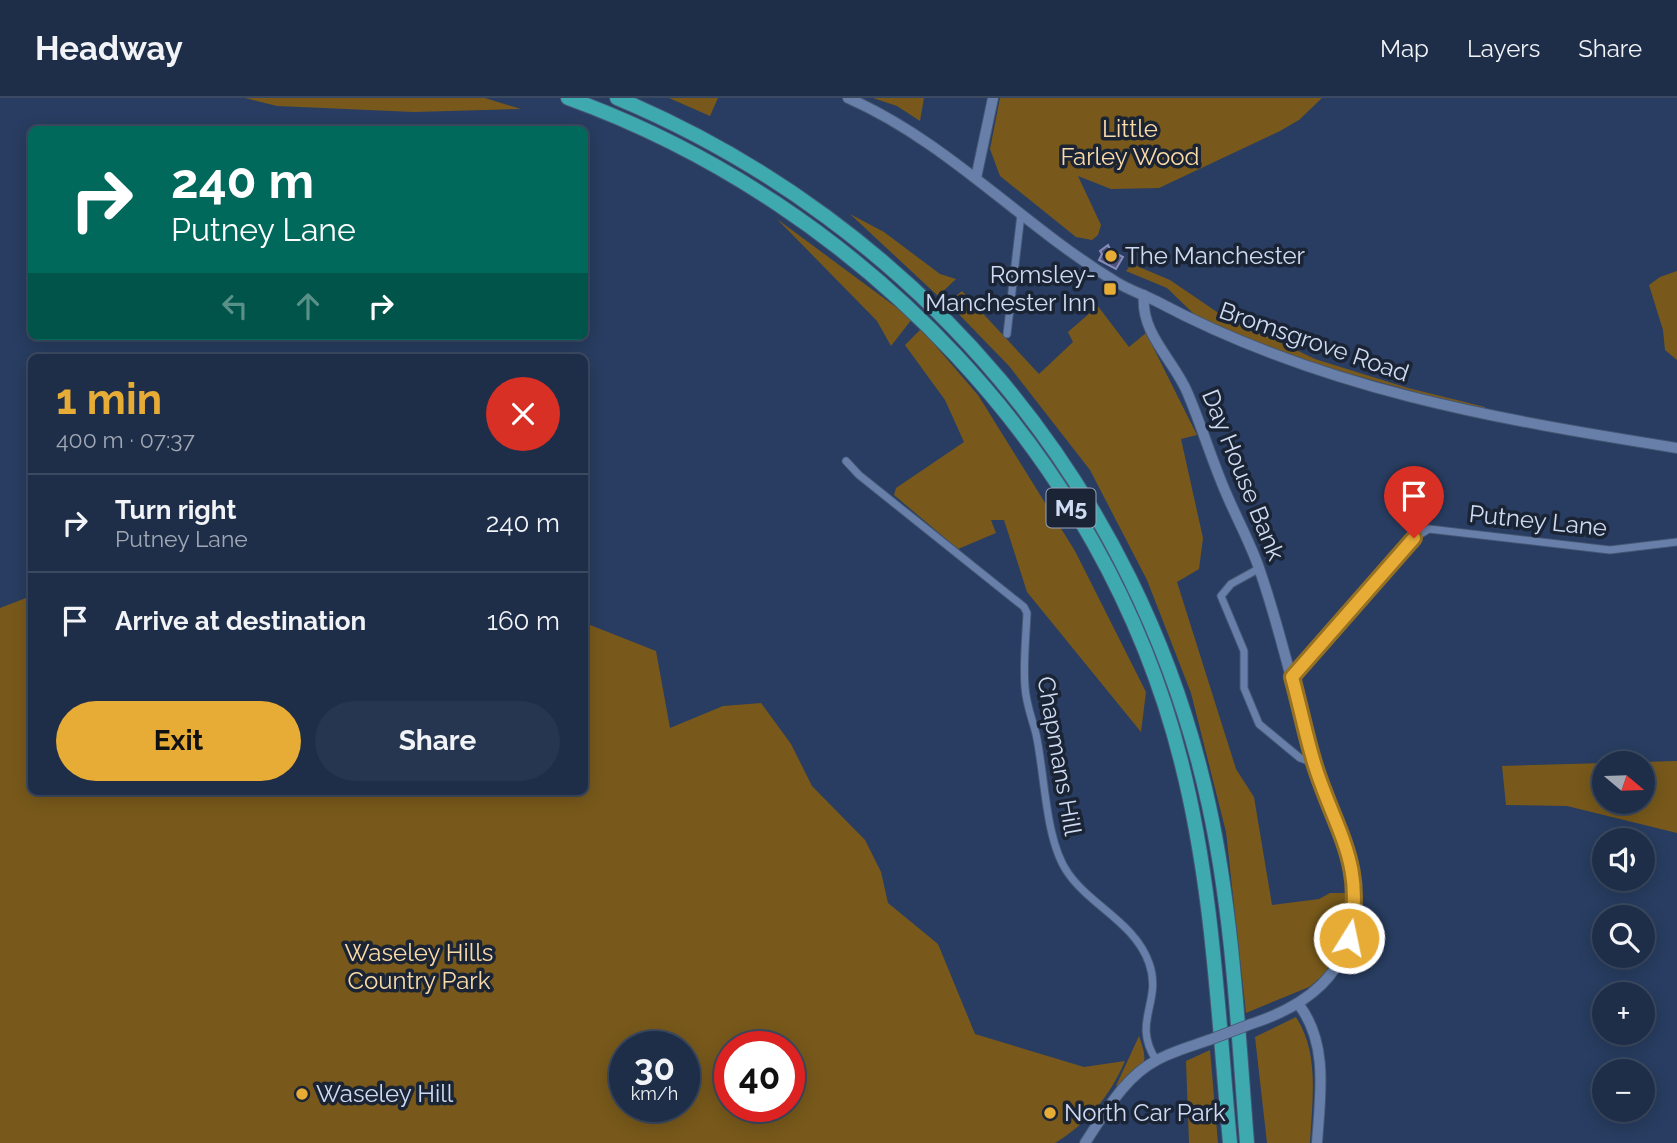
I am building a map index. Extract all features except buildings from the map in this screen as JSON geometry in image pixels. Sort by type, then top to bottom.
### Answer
[{"type":"highway","name":"M5","points":[[568,98],[656,135],[715,164],[768,196],[827,237],[886,285],[937,334],[982,384],[1031,448],[1075,513],[1109,572],[1141,640],[1181,758],[1201,845],[1208,897],[1230,1143]]},
{"type":"highway","name":"M5","points":[[617,98],[681,127],[746,162],[829,217],[877,254],[935,307],[988,364],[1045,437],[1088,502],[1123,563],[1156,636],[1192,736],[1210,807],[1228,928],[1247,1143]]},
{"type":"street","name":"Bromsgrove Road","points":[[848,98],[907,128],[1114,281],[1224,335],[1341,379],[1493,417],[1677,448]]},
{"type":"street","points":[[976,178],[993,98]]},
{"type":"street","points":[[1007,334],[1020,214]]},
{"type":"street","name":"Day House Bank","points":[[1085,1143],[1120,1091],[1136,1074],[1156,1060],[1283,1014],[1298,1005],[1329,977],[1341,958],[1355,913],[1355,883],[1346,846],[1330,811],[1314,763],[1260,568],[1225,491],[1186,389],[1150,329],[1143,305],[1144,295]]},
{"type":"street","name":"Chapmans Hill","points":[[846,461],[859,475],[1024,607],[1027,613],[1026,701],[1036,734],[1055,848],[1067,872],[1085,893],[1133,936],[1144,953],[1153,982],[1144,1035],[1156,1060]]},
{"type":"street","name":"Putney Lane","points":[[1292,677],[1414,538],[1429,529],[1611,550],[1677,542]]},
{"type":"street","points":[[1260,568],[1231,583],[1221,596],[1244,652],[1244,688],[1261,728],[1300,758],[1314,763]]},
{"type":"street","points":[[1298,1005],[1309,1018],[1319,1052],[1317,1143]]},
{"type":"green space","points":[[245,98],[485,98],[521,109],[414,112],[277,106]]},
{"type":"green space","points":[[669,98],[718,98],[710,116]]},
{"type":"green space","points":[[873,98],[924,98],[920,121],[897,106]]},
{"type":"green space","name":"Little Farley Wood","points":[[1000,98],[1322,98],[1299,120],[1280,131],[1159,188],[1111,189],[1078,176],[1101,225],[1098,235],[1092,240],[1076,237],[1000,176],[990,149]]},
{"type":"green space","points":[[850,214],[884,232],[940,274],[956,279],[938,296]]},
{"type":"green space","points":[[777,219],[912,319],[891,346],[877,321]]},
{"type":"green space","points":[[1132,264],[1170,280],[1217,312],[1315,359],[1408,388],[1485,407],[1484,411],[1300,360],[1198,318],[1167,288],[1126,271]]},
{"type":"green space","points":[[1677,271],[1677,360],[1665,350],[1663,330],[1649,285],[1660,277]]},
{"type":"green space","points":[[962,291],[1039,374],[1073,342],[1068,332],[1091,312],[1090,306],[1094,301],[1129,347],[1146,333],[1197,435],[1181,439],[1203,538],[1199,569],[1177,582],[1236,769],[1254,797],[1272,905],[1319,899],[1330,893],[1347,893],[1345,926],[1326,973],[1309,987],[1246,1013],[1226,832],[1191,693],[1147,580],[1090,470],[1009,366],[948,303]]},
{"type":"green space","points":[[921,329],[978,395],[1075,551],[1146,692],[1141,732],[1027,592],[1004,520],[991,520],[996,533],[958,549],[894,495],[896,488],[964,442],[945,400],[905,345]]},
{"type":"green space","name":"Waseley Hills Country Park","points":[[28,597],[28,795],[588,795],[588,624],[656,651],[670,728],[723,706],[761,703],[791,744],[812,786],[865,840],[881,872],[888,903],[938,944],[975,1034],[1084,1067],[1125,1061],[1097,1108],[1078,1127],[1055,1143],[0,1143],[0,608]]},
{"type":"green space","points":[[1677,761],[1677,833],[1600,814],[1656,814],[1656,762]]},
{"type":"green space","points":[[1592,763],[1592,812],[1567,806],[1506,805],[1502,766]]},
{"type":"green space","points":[[1296,1017],[1304,1031],[1312,1062],[1310,1143],[1267,1143],[1255,1037]]},
{"type":"green space","points":[[1139,1036],[1144,1054],[1143,1064],[1122,1086],[1116,1086]]},
{"type":"green space","points":[[1210,1050],[1218,1143],[1189,1143],[1186,1061]]},
{"type":"place","name":"The Manchester","points":[[1111,256]]},
{"type":"place","name":"Romsley- Manchester Inn","points":[[1110,289]]},
{"type":"place","name":"Waseley Hill","points":[[302,1094]]},
{"type":"place","name":"North Car Park","points":[[1050,1113]]},
{"type":"route","points":[[1349,938],[1355,913],[1355,883],[1346,846],[1330,811],[1314,763],[1292,677],[1414,538]]}]
